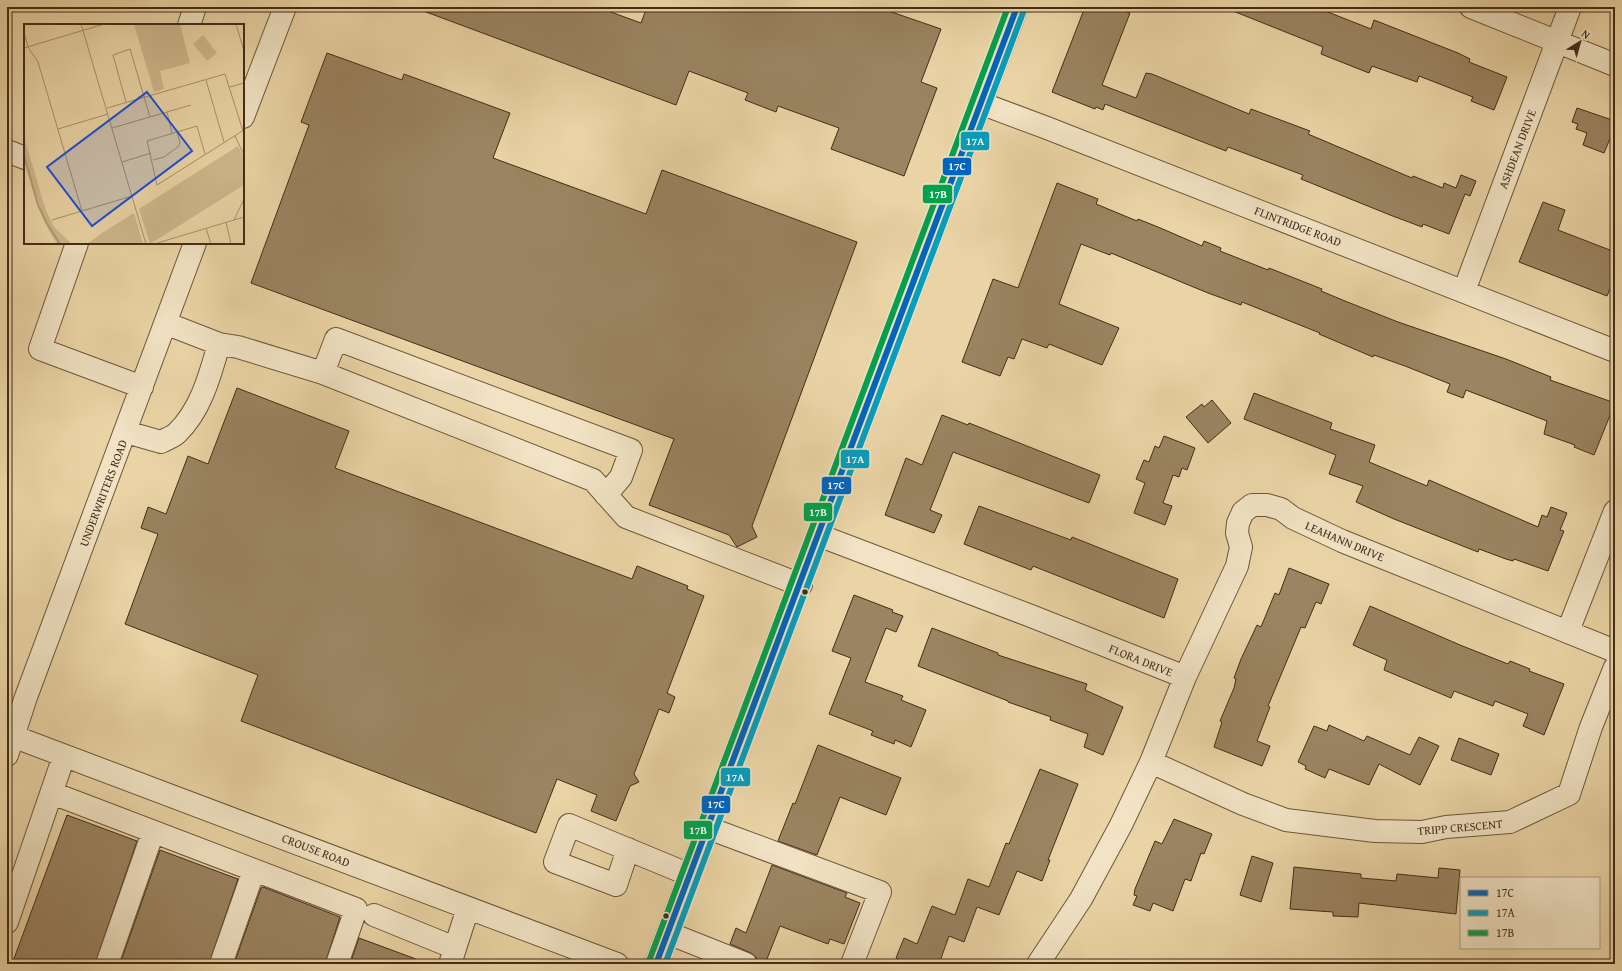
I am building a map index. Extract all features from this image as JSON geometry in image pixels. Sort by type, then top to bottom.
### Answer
[{"type":"main road","points":[[656,964],[801,585],[818,535],[1017,7]]},
{"type":"street","points":[[189,24],[195,7]]},
{"type":"street","points":[[244,114],[285,7]]},
{"type":"street","points":[[1471,7],[1615,65]]},
{"type":"street","name":"ASHDEAN DRIVE","points":[[1464,291],[1570,7]]},
{"type":"street","name":"FLINTRIDGE ROAD","points":[[980,104],[1047,128],[1615,351]]},
{"type":"street","points":[[7,152],[24,158]]},
{"type":"street","points":[[77,244],[40,349],[142,387]]},
{"type":"street","name":"UNDERWRITERS ROAD","points":[[9,742],[126,432],[195,244]]},
{"type":"street","points":[[165,323],[219,344],[238,347],[323,373],[593,480],[626,517],[801,585]]},
{"type":"street","points":[[323,373],[336,339],[631,450],[621,477],[606,495]]},
{"type":"street","points":[[126,432],[161,442],[176,434],[196,408],[209,378],[219,344]]},
{"type":"street","name":"LEAHANN DRIVE","points":[[1185,677],[1237,566],[1241,547],[1237,533],[1238,523],[1243,512],[1252,505],[1267,505],[1281,509],[1293,518],[1342,541],[1615,651]]},
{"type":"street","points":[[1568,631],[1615,511]]},
{"type":"street","name":"FLORA DRIVE","points":[[818,535],[1031,616],[1185,677],[1151,762],[1121,825],[1081,899],[1038,964]]},
{"type":"street","name":"TRIPP CRESCENT","points":[[1151,762],[1243,804],[1286,820],[1375,831],[1422,832],[1446,827],[1510,822],[1569,794],[1591,727],[1615,667]]},
{"type":"street","name":"CROUSE ROAD","points":[[9,742],[64,756],[617,964]]},
{"type":"street","points":[[7,922],[64,756]]},
{"type":"street","points":[[52,793],[356,909],[337,964]]},
{"type":"street","points":[[708,828],[880,892],[852,964]]},
{"type":"street","points":[[107,964],[153,832]]},
{"type":"street","points":[[628,849],[690,875]]},
{"type":"street","points":[[221,964],[254,870]]},
{"type":"street","points":[[374,915],[452,956],[468,908]]},
{"type":"street","points":[[668,933],[746,964]]},
{"type":"building","points":[[419,7],[597,7],[641,23],[647,7],[877,7],[941,29],[921,82],[937,88],[904,176],[831,149],[839,128],[778,106],[776,112],[745,100],[748,93],[689,71],[676,105],[418,9]]},
{"type":"building","points":[[1085,7],[1114,7],[1130,13],[1102,85],[1136,98],[1146,73],[1152,74],[1249,114],[1251,109],[1310,131],[1308,134],[1412,178],[1413,176],[1443,188],[1444,183],[1456,188],[1461,175],[1476,181],[1470,196],[1465,194],[1449,234],[1423,224],[1422,227],[1390,215],[1301,179],[1303,175],[1228,147],[1226,151],[1105,104],[1103,110],[1096,107],[1095,109],[1052,92]]},
{"type":"building","points":[[1223,7],[1315,7],[1371,29],[1374,20],[1458,53],[1470,59],[1469,62],[1507,77],[1494,110],[1471,101],[1473,97],[1419,76],[1417,82],[1372,66],[1369,73],[1321,54],[1323,47]]},
{"type":"building","points":[[327,53],[402,80],[404,74],[510,113],[493,158],[646,214],[662,170],[857,242],[752,526],[757,537],[737,547],[729,535],[649,505],[674,439],[251,283],[309,125],[301,122]]},
{"type":"building","points":[[1577,108],[1615,121],[1615,127],[1604,153],[1583,145],[1587,133],[1576,129],[1578,124],[1572,122]]},
{"type":"building","points":[[1057,183],[1098,199],[1096,204],[1137,221],[1138,219],[1202,246],[1204,241],[1221,248],[1220,251],[1322,289],[1321,291],[1398,322],[1506,359],[1551,377],[1550,380],[1615,403],[1594,455],[1574,447],[1575,445],[1544,434],[1547,421],[1466,390],[1463,398],[1447,392],[1450,384],[1374,355],[1373,357],[1319,334],[1320,333],[1242,302],[1241,305],[1111,253],[1110,255],[1081,244],[1059,304],[1119,328],[1102,365],[1049,344],[1047,348],[1022,339],[1014,359],[1008,357],[1000,376],[962,362],[993,279],[1018,288]]},
{"type":"building","points":[[1543,202],[1565,210],[1558,230],[1615,252],[1615,277],[1607,296],[1519,262]]},
{"type":"building","points":[[237,388],[349,431],[335,468],[632,579],[637,566],[688,586],[687,589],[704,596],[667,693],[675,697],[669,713],[659,709],[634,774],[639,782],[630,786],[616,821],[591,811],[597,795],[557,779],[536,833],[241,721],[258,675],[125,624],[158,534],[141,528],[148,507],[166,514],[188,456],[208,464]]},
{"type":"building","points":[[1254,393],[1332,423],[1330,429],[1375,445],[1369,462],[1427,486],[1429,480],[1538,527],[1542,515],[1547,517],[1551,507],[1567,513],[1560,530],[1564,531],[1548,571],[1514,559],[1513,561],[1506,559],[1479,549],[1478,552],[1394,519],[1356,502],[1363,486],[1329,474],[1336,455],[1244,419]]},
{"type":"building","points":[[1212,400],[1231,423],[1208,443],[1186,417],[1202,404],[1204,407]]},
{"type":"building","points":[[942,415],[968,425],[969,423],[1100,475],[1089,503],[953,452],[930,510],[942,515],[934,533],[885,515],[906,458],[922,465]]},
{"type":"building","points":[[1164,436],[1195,448],[1187,470],[1182,468],[1179,477],[1173,475],[1163,503],[1172,506],[1165,525],[1134,513],[1145,483],[1136,479],[1144,460],[1149,462],[1155,446],[1159,448]]},
{"type":"building","points":[[979,506],[1071,540],[1072,537],[1178,579],[1164,618],[1033,566],[1031,570],[964,544]]},
{"type":"building","points":[[1289,568],[1329,584],[1321,604],[1316,602],[1305,628],[1301,627],[1268,706],[1270,707],[1257,741],[1270,746],[1262,766],[1214,747],[1222,722],[1220,721],[1234,688],[1236,679],[1234,678],[1241,659],[1257,625],[1261,627],[1275,593],[1279,595]]},
{"type":"building","points":[[854,595],[893,610],[892,612],[903,616],[896,632],[886,628],[865,682],[903,696],[901,700],[926,710],[911,747],[895,740],[894,744],[871,735],[873,731],[829,714],[851,658],[832,651]]},
{"type":"building","points":[[1370,606],[1460,645],[1508,664],[1510,661],[1530,669],[1529,671],[1564,684],[1544,735],[1523,726],[1528,714],[1495,701],[1493,706],[1454,691],[1451,698],[1384,670],[1387,660],[1353,645]]},
{"type":"building","points":[[932,628],[998,653],[998,655],[1087,684],[1085,690],[1123,707],[1103,755],[1084,747],[1088,734],[1050,720],[1051,717],[1008,702],[918,666]]},
{"type":"building","points":[[1329,725],[1364,741],[1367,736],[1410,755],[1419,737],[1439,746],[1420,785],[1379,764],[1369,785],[1329,769],[1325,778],[1305,769],[1306,766],[1298,762],[1314,726],[1327,731]]},
{"type":"building","points":[[1459,738],[1499,754],[1491,775],[1451,760]]},
{"type":"building","points":[[818,745],[901,778],[886,815],[840,797],[817,855],[778,841],[793,803],[795,804]]},
{"type":"building","points":[[1040,769],[1078,784],[1048,860],[1050,860],[1042,881],[1017,871],[999,915],[977,907],[964,942],[949,936],[939,964],[910,964],[896,958],[904,938],[917,944],[932,906],[955,915],[968,879],[989,887],[1006,843],[1009,844]]},
{"type":"building","points":[[67,815],[137,841],[95,964],[12,964]]},
{"type":"building","points":[[1174,819],[1212,834],[1204,854],[1201,853],[1191,881],[1185,879],[1173,911],[1153,903],[1150,911],[1133,905],[1137,896],[1134,895],[1135,889],[1155,841],[1162,844]]},
{"type":"building","points":[[160,850],[238,879],[209,964],[120,964]]},
{"type":"building","points":[[1252,856],[1273,863],[1261,902],[1240,895]]},
{"type":"building","points":[[772,865],[847,893],[845,897],[860,903],[844,944],[830,939],[828,944],[780,926],[765,964],[758,964],[756,957],[751,953],[730,944],[736,928],[746,933]]},
{"type":"building","points":[[1294,867],[1361,874],[1361,878],[1396,881],[1397,874],[1438,878],[1439,868],[1460,870],[1456,914],[1359,903],[1358,917],[1333,916],[1333,912],[1290,909]]},
{"type":"building","points":[[263,887],[340,917],[325,964],[234,964],[261,888]]},
{"type":"building","points":[[359,938],[424,962],[424,964],[350,964]]},
{"type":"transit line","name":"17B","points":[[649,961],[1008,7]]},
{"type":"transit line","name":"17C","points":[[656,964],[1017,7]]},
{"type":"transit line","name":"17A","points":[[665,964],[1024,10]]}]
